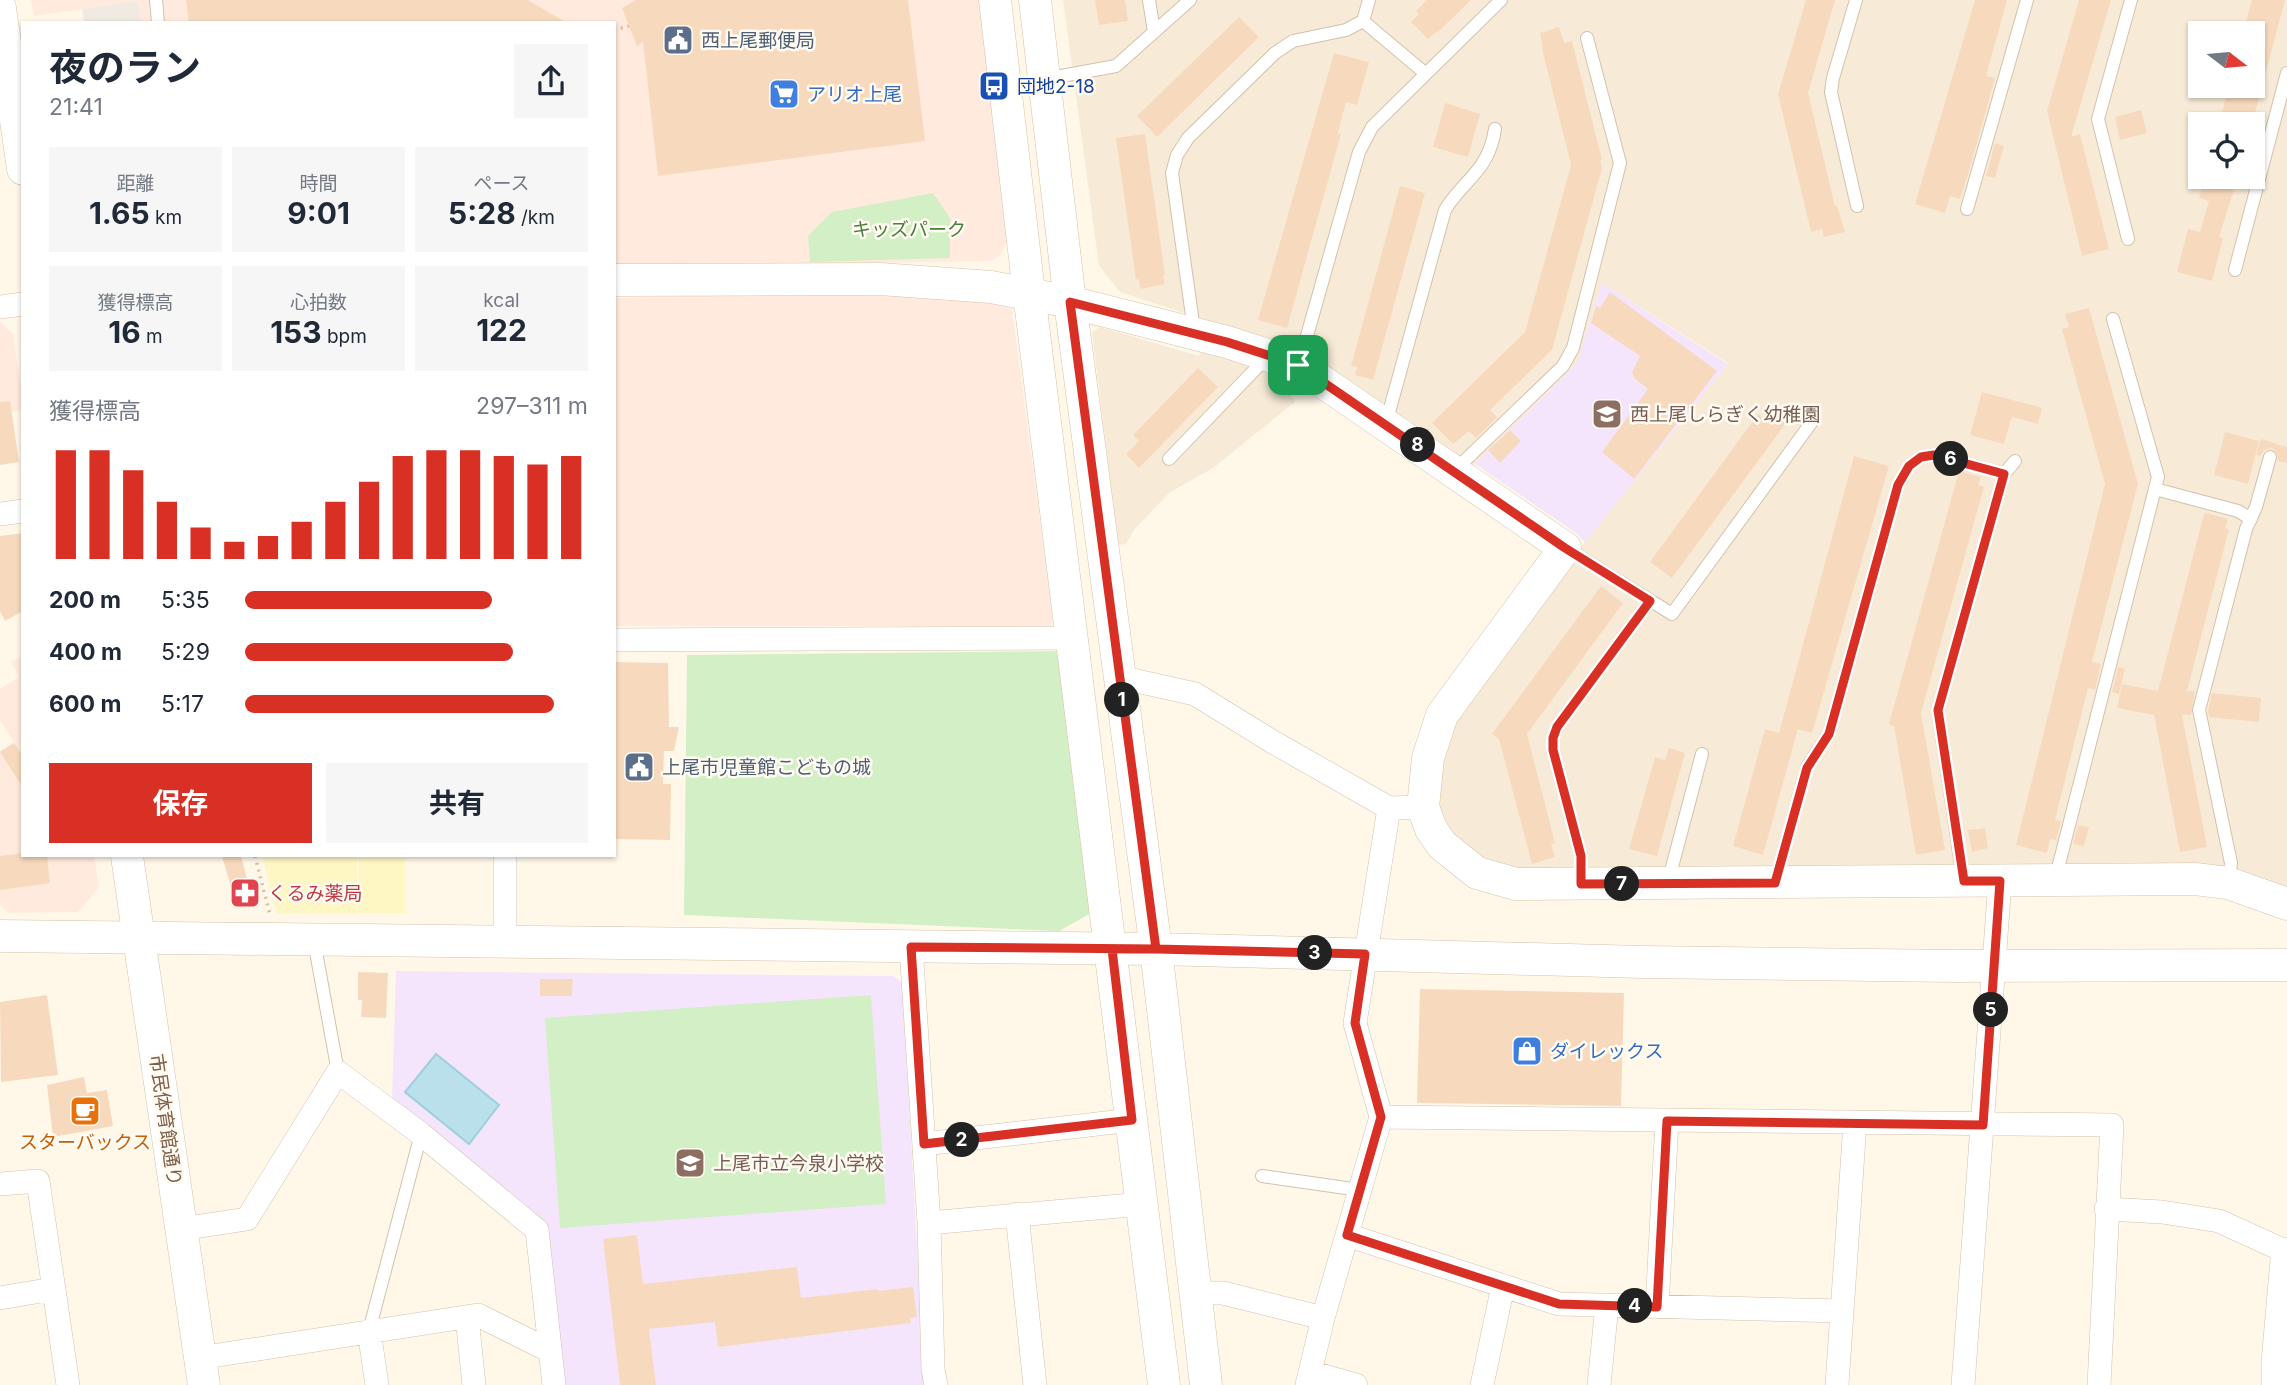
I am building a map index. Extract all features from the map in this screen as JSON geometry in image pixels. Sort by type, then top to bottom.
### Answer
[{"type":"street","points":[[996,0],[1029,293],[1164,1385]]},
{"type":"street","points":[[1035,0],[1070,302],[1156,949],[1206,1385]]},
{"type":"street","points":[[0,8],[6,94],[21,160]]},
{"type":"street","points":[[616,280],[894,280],[992,287],[1029,293],[1194,334],[1298,365],[1386,423],[1565,548],[1442,715],[1428,758],[1423,807],[1432,829],[1442,845],[1477,873],[1516,884],[2195,879],[2228,883],[2287,904]]},
{"type":"street","points":[[0,307],[21,304]]},
{"type":"street","points":[[0,514],[21,511]]},
{"type":"street","points":[[616,640],[1073,638]]},
{"type":"street","points":[[1119,677],[1195,694],[1389,808],[1423,807]]},
{"type":"street","points":[[1356,1385],[1309,1379],[1381,1117],[1355,1023],[1389,808]]},
{"type":"street","name":"市民体育館通り","points":[[127,857],[202,1371]]},
{"type":"street","points":[[505,857],[505,942]]},
{"type":"street","points":[[1963,1385],[2000,881]]},
{"type":"street","points":[[0,936],[1156,949],[1642,962],[2287,965]]},
{"type":"street","points":[[911,947],[929,1223],[933,1369],[936,1385]]},
{"type":"street","points":[[181,1229],[247,1219],[338,1072],[421,1135],[537,1230],[554,1385]]},
{"type":"street","points":[[1381,1117],[2112,1125],[2099,1385]]},
{"type":"street","points":[[924,1144],[1132,1120]]},
{"type":"street","points":[[1657,1307],[1667,1121]]},
{"type":"street","points":[[1837,1385],[1855,1123]]},
{"type":"street","points":[[0,1184],[37,1181],[68,1385]]},
{"type":"street","points":[[929,1223],[1142,1203]]},
{"type":"street","points":[[2106,1209],[2162,1212],[2219,1221],[2287,1253],[2278,1385]]},
{"type":"street","points":[[1017,1214],[1035,1385]]},
{"type":"street","points":[[1347,1235],[1559,1304],[1842,1311]]},
{"type":"street","points":[[1482,1385],[1503,1286]]},
{"type":"street","points":[[0,1298],[53,1289]]},
{"type":"street","points":[[1196,1293],[1223,1293],[1324,1318]]},
{"type":"street","points":[[1599,1385],[1607,1305]]},
{"type":"street","points":[[202,1371],[369,1331],[478,1315],[550,1351]]},
{"type":"street","points":[[467,1317],[474,1385]]},
{"type":"street","points":[[369,1331],[377,1385]]},
{"type":"lane","points":[[156,0],[158,21]]},
{"type":"lane","points":[[1149,0],[1154,32]]},
{"type":"lane","points":[[1044,79],[1116,66],[1190,0]]},
{"type":"lane","points":[[1194,334],[1172,173],[1177,155],[1188,138],[1275,53],[1293,41],[1346,30],[1363,21],[1369,0]]},
{"type":"lane","points":[[1298,365],[1359,152],[1372,127],[1501,0]]},
{"type":"lane","points":[[1856,0],[1831,92],[1857,206]]},
{"type":"lane","points":[[1967,209],[2027,0]]},
{"type":"lane","points":[[2127,239],[2098,119],[2131,0]]},
{"type":"lane","points":[[1363,21],[1426,74]]},
{"type":"lane","points":[[1454,470],[1563,366],[1573,348],[1620,163],[1587,38]]},
{"type":"lane","points":[[2235,270],[2287,73]]},
{"type":"lane","points":[[1386,423],[1445,210],[1483,162],[1496,129]]},
{"type":"lane","points":[[2055,880],[2158,477],[2113,319]]},
{"type":"lane","points":[[1169,459],[1269,356]]},
{"type":"lane","points":[[1565,548],[1672,614],[1811,423]]},
{"type":"lane","points":[[1775,883],[1807,768],[1829,734],[1898,485],[1909,466],[1921,457],[1934,455],[2004,474]]},
{"type":"lane","points":[[2228,883],[2231,863],[2199,710],[2270,457]]},
{"type":"lane","points":[[1964,881],[1938,710],[2004,474],[2015,461]]},
{"type":"lane","points":[[2155,489],[2238,511],[2251,519]]},
{"type":"lane","points":[[1581,884],[1581,856],[1553,750],[1553,738],[1557,727],[1650,601]]},
{"type":"lane","points":[[1668,883],[1702,754]]},
{"type":"lane","points":[[314,940],[338,1072]]},
{"type":"lane","points":[[369,1331],[421,1135]]},
{"type":"lane","points":[[1262,1176],[1360,1190]]},
{"type":"path","points":[[616,29],[629,26]]},
{"type":"path","points":[[255,857],[271,919]]},
{"type":"shaded area","points":[[31,0],[979,0],[1009,239],[1000,256],[990,261],[616,267],[616,21],[141,21],[138,1],[34,16]]},
{"type":"shaded area","points":[[1063,0],[2287,0],[2287,894],[1517,871],[1468,851],[1439,815],[1439,785],[1445,743],[1473,690],[1583,544],[1728,363],[1602,283],[1577,363],[1471,468],[1308,353],[1120,292],[1099,266]]},
{"type":"shaded area","points":[[138,1],[141,21],[84,21],[82,9]]},
{"type":"shaded area","name":"西上尾しらぎく幼稚園","points":[[1602,283],[1728,364],[1585,542],[1576,533],[1475,464],[1577,363]]},
{"type":"shaded area","points":[[741,295],[913,296],[985,302],[1012,309],[1053,619],[1051,626],[616,626],[616,298]]},
{"type":"shaded area","points":[[0,322],[13,334],[21,388],[21,410],[0,414]]},
{"type":"shaded area","points":[[1100,327],[1199,356],[1203,347],[1298,383],[1289,392],[1295,402],[1213,468],[1169,493],[1134,530],[1126,544],[1118,545],[1092,332]]},
{"type":"shaded area","points":[[21,657],[21,857],[94,857],[99,887],[78,912],[8,913],[0,905],[0,751],[14,742],[0,720],[0,689],[19,677],[11,662]]},
{"type":"shaded area","name":"上尾市立今泉小学校","points":[[396,971],[893,976],[902,983],[925,1385],[565,1385],[546,1225],[392,1100]]},
{"type":"green space","name":"キッズパーク","points":[[933,193],[950,218],[950,258],[810,262],[808,236],[832,212]]},
{"type":"green space","points":[[1061,651],[1091,913],[1059,931],[684,915],[687,655]]},
{"type":"green space","points":[[871,995],[886,1204],[560,1228],[545,1018]]},
{"type":"sand","points":[[262,857],[357,857],[357,914],[277,914]]},
{"type":"sand","points":[[359,858],[405,858],[405,913],[358,913]]},
{"type":"water","points":[[436,1054],[499,1105],[469,1144],[405,1092]]},
{"type":"building","points":[[186,0],[528,0],[564,21],[189,21]]},
{"type":"building","name":"アリオ上尾","points":[[636,0],[908,0],[925,141],[658,176],[643,42],[637,46],[622,8]]},
{"type":"building","points":[[1095,0],[1125,0],[1128,21],[1099,25]]},
{"type":"building","points":[[1427,0],[1471,0],[1428,39],[1411,22],[1419,14],[1416,11]]},
{"type":"building","points":[[1806,0],[1835,0],[1808,93],[1835,206],[1845,232],[1824,237],[1822,229],[1811,232],[1778,94]]},
{"type":"building","points":[[1975,0],[2007,0],[1986,76],[1995,78],[1969,171],[1960,199],[1950,196],[1945,213],[1915,204]]},
{"type":"building","points":[[2079,0],[2111,0],[2071,137],[2080,134],[2109,249],[2082,256],[2047,111]]},
{"type":"building","points":[[2252,0],[2285,0],[2265,75],[2265,21],[2246,21]]},
{"type":"building","points":[[1239,17],[1259,37],[1157,137],[1137,116]]},
{"type":"building","points":[[1559,27],[1564,43],[1572,41],[1602,168],[1552,350],[1490,410],[1497,417],[1476,438],[1469,431],[1453,444],[1432,423],[1525,332],[1571,165],[1540,33]]},
{"type":"building","points":[[1334,53],[1369,62],[1357,105],[1346,102],[1338,133],[1341,134],[1287,328],[1258,320]]},
{"type":"building","points":[[2226,98],[2259,98],[2255,112],[2222,112]]},
{"type":"building","points":[[1445,103],[1480,114],[1468,157],[1433,147]]},
{"type":"building","points":[[2141,110],[2147,133],[2120,140],[2115,117]]},
{"type":"building","points":[[1145,134],[1165,284],[1140,289],[1139,279],[1136,280],[1116,138]]},
{"type":"building","points":[[1995,143],[2004,146],[1995,178],[1986,176]]},
{"type":"building","points":[[1400,186],[1425,193],[1373,380],[1355,375],[1357,367],[1351,366]]},
{"type":"building","points":[[2202,189],[2234,189],[2219,237],[2223,238],[2212,281],[2177,272],[2188,229],[2200,232],[2209,201],[2199,198]]},
{"type":"building","points":[[1610,292],[1717,371],[1634,479],[1602,452],[1648,389],[1634,378],[1632,372],[1640,356],[1591,323],[1596,306],[1600,308]]},
{"type":"building","points":[[2089,308],[2138,484],[2092,662],[2101,664],[2095,690],[2088,688],[2055,820],[2061,821],[2056,840],[2050,839],[2047,853],[2016,845],[2105,484],[2062,329],[2069,327],[2065,314]]},
{"type":"building","points":[[1198,368],[1218,387],[1139,468],[1126,454],[1139,441],[1133,435]]},
{"type":"building","points":[[1982,392],[2042,408],[2038,424],[2012,417],[2004,444],[1970,435]]},
{"type":"building","points":[[10,401],[19,462],[0,465],[0,402]]},
{"type":"building","points":[[1776,410],[1789,419],[1672,578],[1650,562],[1758,414],[1767,421]]},
{"type":"building","points":[[1510,430],[1521,441],[1500,463],[1488,450]]},
{"type":"building","points":[[2225,432],[2259,441],[2248,484],[2214,475]]},
{"type":"building","points":[[2261,439],[2287,447],[2287,463],[2278,461],[2278,454],[2272,448],[2264,450],[2261,456],[2256,455]]},
{"type":"building","points":[[1854,456],[1889,466],[1812,733],[1798,729],[1763,855],[1733,846],[1765,729],[1779,733]]},
{"type":"building","points":[[1959,471],[1981,477],[1978,485],[1984,487],[1921,713],[1945,850],[1916,855],[1894,726],[1889,724]]},
{"type":"building","points":[[2204,514],[2228,519],[2225,528],[2229,529],[2187,691],[2195,691],[2191,715],[2182,714],[2207,847],[2180,852],[2154,715],[2117,708],[2122,684],[2158,691]]},
{"type":"building","points":[[21,533],[21,612],[5,621],[0,611],[0,536]]},
{"type":"building","points":[[1601,586],[1623,603],[1527,734],[1555,843],[1551,844],[1555,857],[1532,864],[1499,739],[1492,734]]},
{"type":"building","name":"上尾市児童館こどもの城","points":[[616,662],[668,663],[669,727],[679,727],[674,751],[664,751],[663,784],[671,784],[670,840],[616,839]]},
{"type":"building","points":[[2118,667],[2125,669],[2119,694],[2112,692]]},
{"type":"building","points":[[2212,693],[2261,698],[2259,722],[2209,717]]},
{"type":"building","points":[[14,743],[21,754],[21,785],[0,752]]},
{"type":"building","points":[[1669,748],[1685,753],[1657,856],[1629,849],[1655,757],[1665,760]]},
{"type":"building","points":[[2078,825],[2089,827],[2084,846],[2073,844]]},
{"type":"building","points":[[1985,828],[1988,848],[1972,852],[1968,830]]},
{"type":"building","points":[[21,853],[21,857],[47,857],[50,883],[0,890],[0,856]]},
{"type":"building","points":[[222,857],[241,857],[247,879],[253,878],[260,902],[237,908]]},
{"type":"building","points":[[358,972],[388,973],[386,1018],[361,1017],[362,1000],[358,1000]]},
{"type":"building","points":[[540,979],[573,979],[572,996],[540,996]]},
{"type":"building","points":[[1420,989],[1624,993],[1621,1106],[1417,1103]]},
{"type":"building","points":[[47,995],[58,1075],[1,1082],[0,1002]]},
{"type":"building","points":[[84,1077],[87,1093],[107,1090],[113,1126],[53,1137],[47,1085]]},
{"type":"building","points":[[637,1235],[643,1284],[797,1267],[801,1298],[913,1287],[917,1317],[910,1318],[911,1323],[718,1347],[715,1322],[649,1329],[656,1385],[620,1385],[603,1239]]},
{"type":"place","name":"西上尾郵便局","points":[[678,40]]},
{"type":"place","name":"団地2-18","points":[[994,86]]},
{"type":"place","name":"アリオ上尾","points":[[784,94]]},
{"type":"place","name":"西上尾しらぎく幼稚園","points":[[1607,414]]},
{"type":"place","name":"上尾市児童館こどもの城","points":[[639,767]]},
{"type":"place","name":"くるみ薬局","points":[[245,893]]},
{"type":"place","name":"ダイレックス","points":[[1527,1051]]},
{"type":"place","name":"スターバックス","points":[[85,1111]]},
{"type":"place","name":"上尾市立今泉小学校","points":[[690,1163]]},
{"type":"route","points":[[1298,365],[1227,342],[1070,302],[1156,949],[1112,949],[1132,1120],[924,1144],[911,947],[1156,949],[1365,954],[1355,1023],[1381,1117],[1347,1235],[1559,1304],[1657,1307],[1667,1121],[1983,1125],[2000,881],[1964,881],[1938,710],[2004,474],[1934,455],[1921,457],[1909,466],[1898,485],[1829,734],[1807,768],[1775,883],[1581,884],[1581,856],[1553,750],[1553,738],[1557,727],[1650,601],[1565,548],[1298,365]]}]
